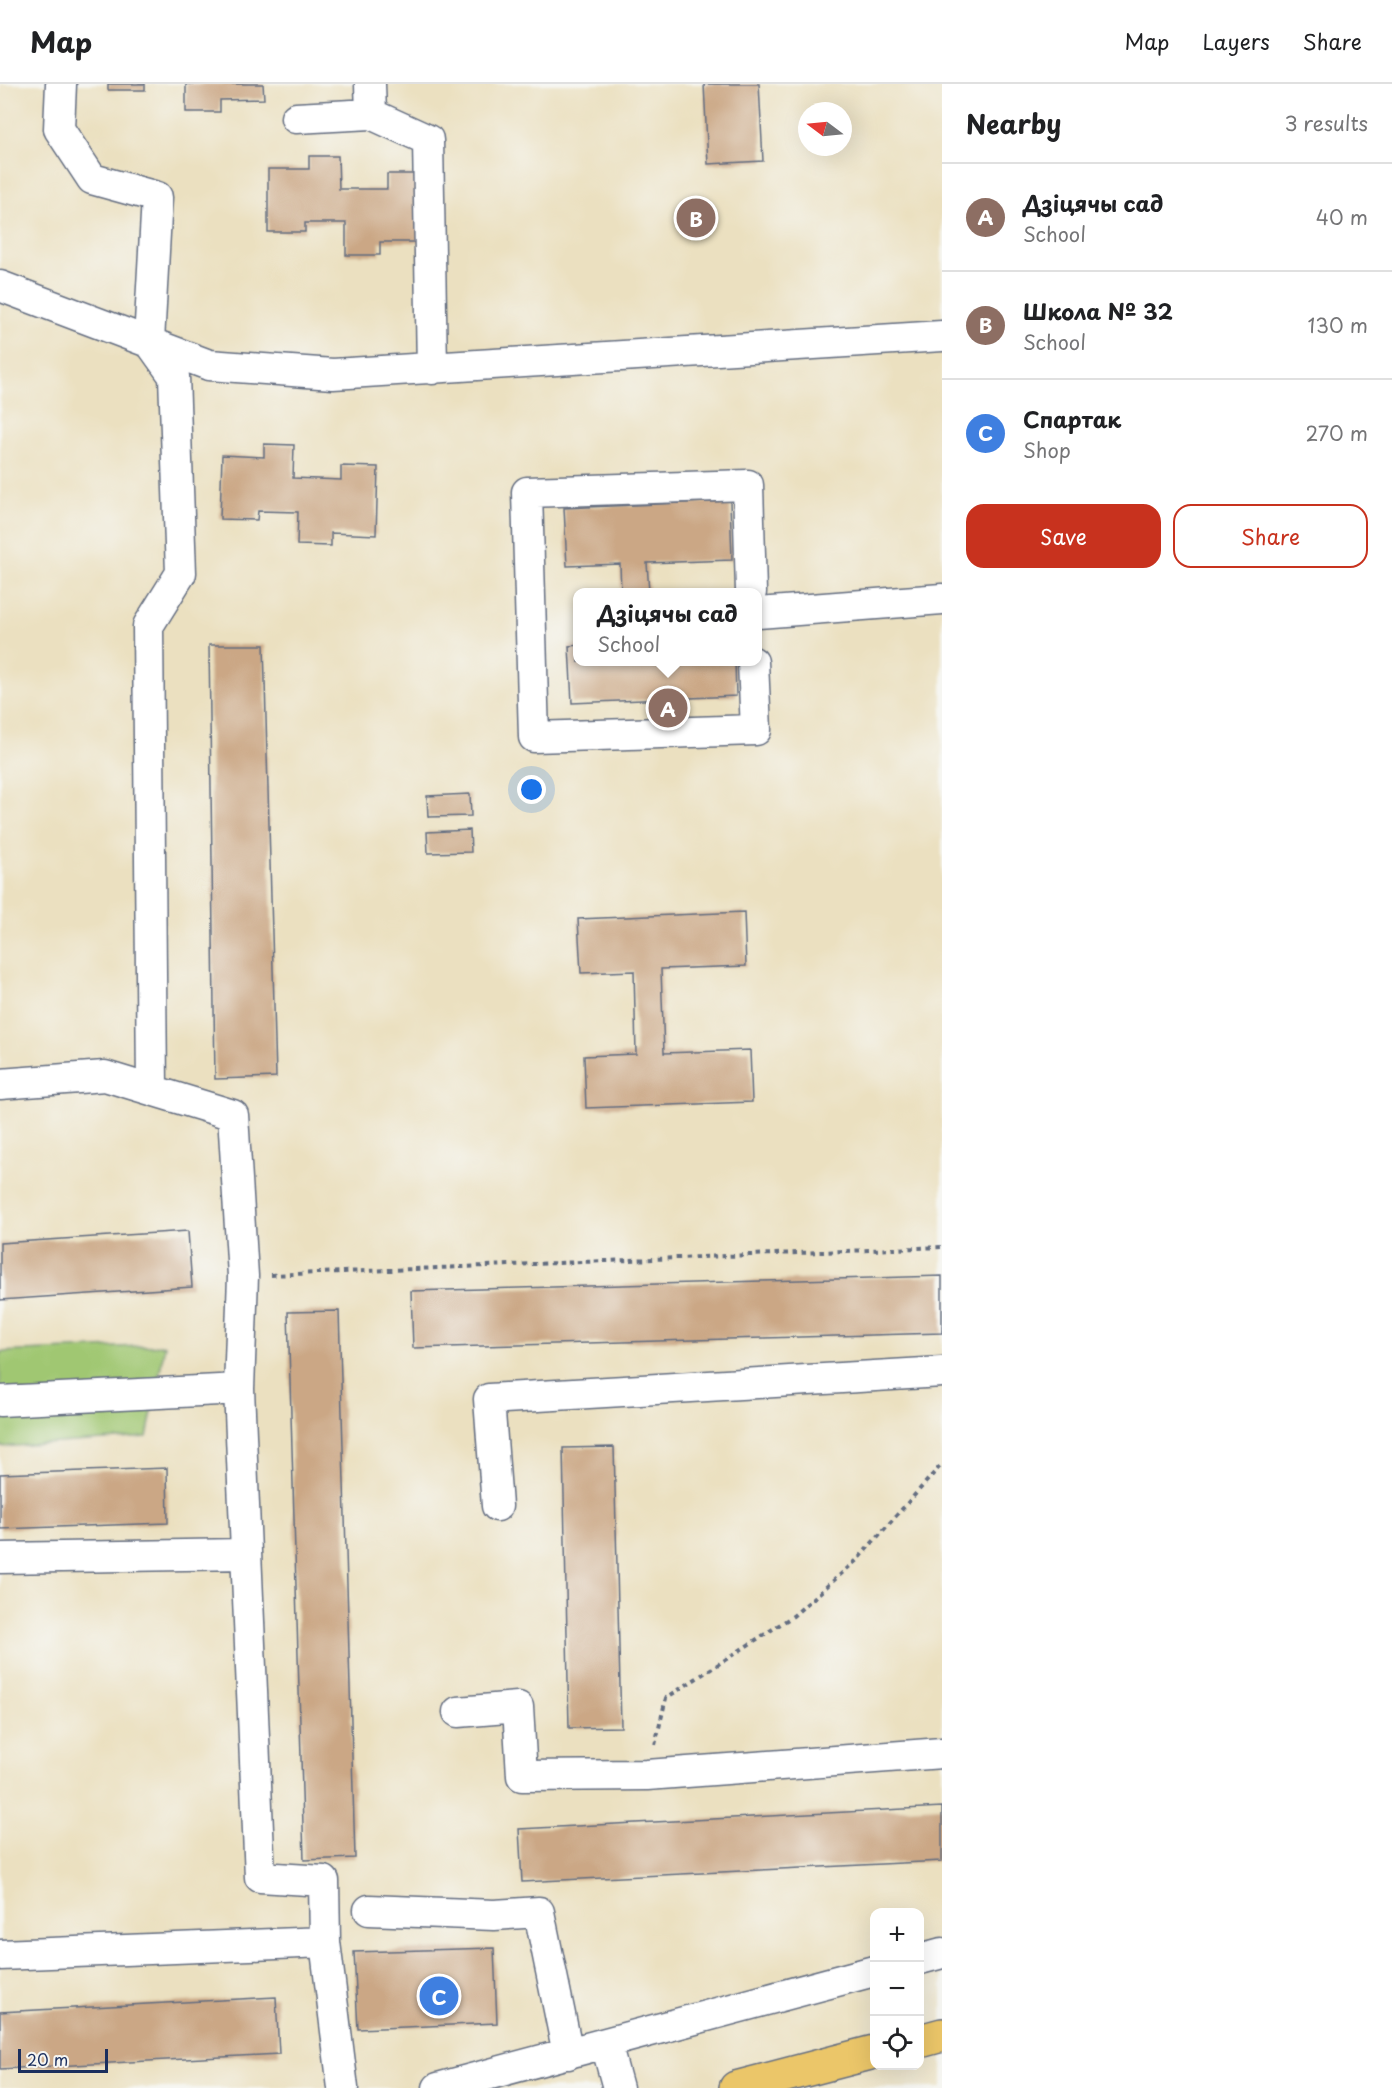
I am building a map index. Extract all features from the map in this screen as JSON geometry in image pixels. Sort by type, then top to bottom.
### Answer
[{"type":"main road","points":[[924,2040],[942,2035]]},
{"type":"main road","points":[[736,2088],[870,2053]]},
{"type":"street","points":[[61,84],[58,129],[92,179],[156,197],[149,341],[174,376],[181,573],[148,626],[152,1090]]},
{"type":"street","points":[[370,84],[371,114]]},
{"type":"street","points":[[296,118],[371,114],[428,140],[432,369]]},
{"type":"street","points":[[0,286],[209,365],[333,374],[942,336]]},
{"type":"street","points":[[751,588],[748,485],[526,492],[534,737],[756,730],[753,666]]},
{"type":"street","points":[[762,613],[942,599]]},
{"type":"street","points":[[0,1084],[105,1076],[233,1115],[243,1276],[239,1389],[260,1877],[324,1881],[325,1942],[343,2088]]},
{"type":"street","points":[[497,1506],[489,1399],[942,1372]]},
{"type":"street","points":[[0,1401],[239,1389]]},
{"type":"street","points":[[0,1558],[246,1554]]},
{"type":"street","points":[[458,1712],[518,1707],[522,1776],[647,1774],[942,1754]]},
{"type":"street","points":[[369,1910],[494,1915],[539,1912],[568,2054]]},
{"type":"street","points":[[0,1955],[325,1942]]},
{"type":"street","points":[[924,1958],[942,1953]]},
{"type":"street","points":[[438,2088],[870,1972]]},
{"type":"street","points":[[606,2044],[618,2088]]},
{"type":"path","points":[[243,1276],[942,1247]]},
{"type":"path","points":[[647,1774],[666,1698],[793,1616],[857,1560],[942,1464]]},
{"type":"green space","points":[[165,1345],[147,1437],[0,1447],[0,1352]]},
{"type":"building","points":[[108,84],[145,84],[145,90],[108,90]]},
{"type":"building","points":[[186,84],[263,84],[264,99],[220,100],[220,112],[186,112]]},
{"type":"building","points":[[704,84],[759,84],[763,161],[708,164]]},
{"type":"building","points":[[309,156],[338,156],[339,189],[387,189],[387,174],[424,174],[424,242],[380,242],[380,255],[346,255],[346,223],[305,223],[305,232],[268,232],[268,169],[309,169]]},
{"type":"building","points":[[264,444],[294,445],[293,478],[341,480],[341,466],[378,467],[376,535],[331,533],[331,546],[297,545],[298,512],[258,511],[257,520],[220,519],[222,455],[264,457]]},
{"type":"building","points":[[730,501],[732,560],[647,563],[649,588],[621,588],[620,564],[567,566],[564,508]]},
{"type":"building","points":[[209,645],[264,645],[276,1077],[215,1079]]},
{"type":"building","points":[[569,646],[573,646],[573,666],[735,666],[736,696],[572,703]]},
{"type":"building","points":[[470,794],[471,816],[428,817],[427,796]]},
{"type":"building","points":[[470,830],[471,852],[428,853],[427,832]]},
{"type":"building","points":[[744,912],[746,966],[661,969],[664,1053],[750,1050],[752,1102],[586,1108],[584,1056],[636,1054],[634,971],[581,973],[578,919]]},
{"type":"building","points":[[188,1231],[192,1287],[0,1300],[0,1243]]},
{"type":"building","points":[[942,1276],[942,1333],[413,1348],[411,1291]]},
{"type":"building","points":[[339,1311],[355,1858],[304,1860],[288,1312]]},
{"type":"building","points":[[614,1447],[621,1727],[569,1728],[563,1448]]},
{"type":"building","points":[[167,1468],[168,1523],[0,1529],[0,1474]]},
{"type":"building","points":[[942,1807],[942,1861],[522,1882],[519,1829]]},
{"type":"building","points":[[494,1948],[497,2023],[358,2029],[354,1952]]},
{"type":"building","points":[[276,1997],[279,2054],[0,2069],[0,2012]]},
{"type":"place","name":"Школа № 32","points":[[696,218]]},
{"type":"place","name":"Дзіцячы сад","points":[[668,708]]},
{"type":"place","name":"Спартак","points":[[439,1996]]}]
